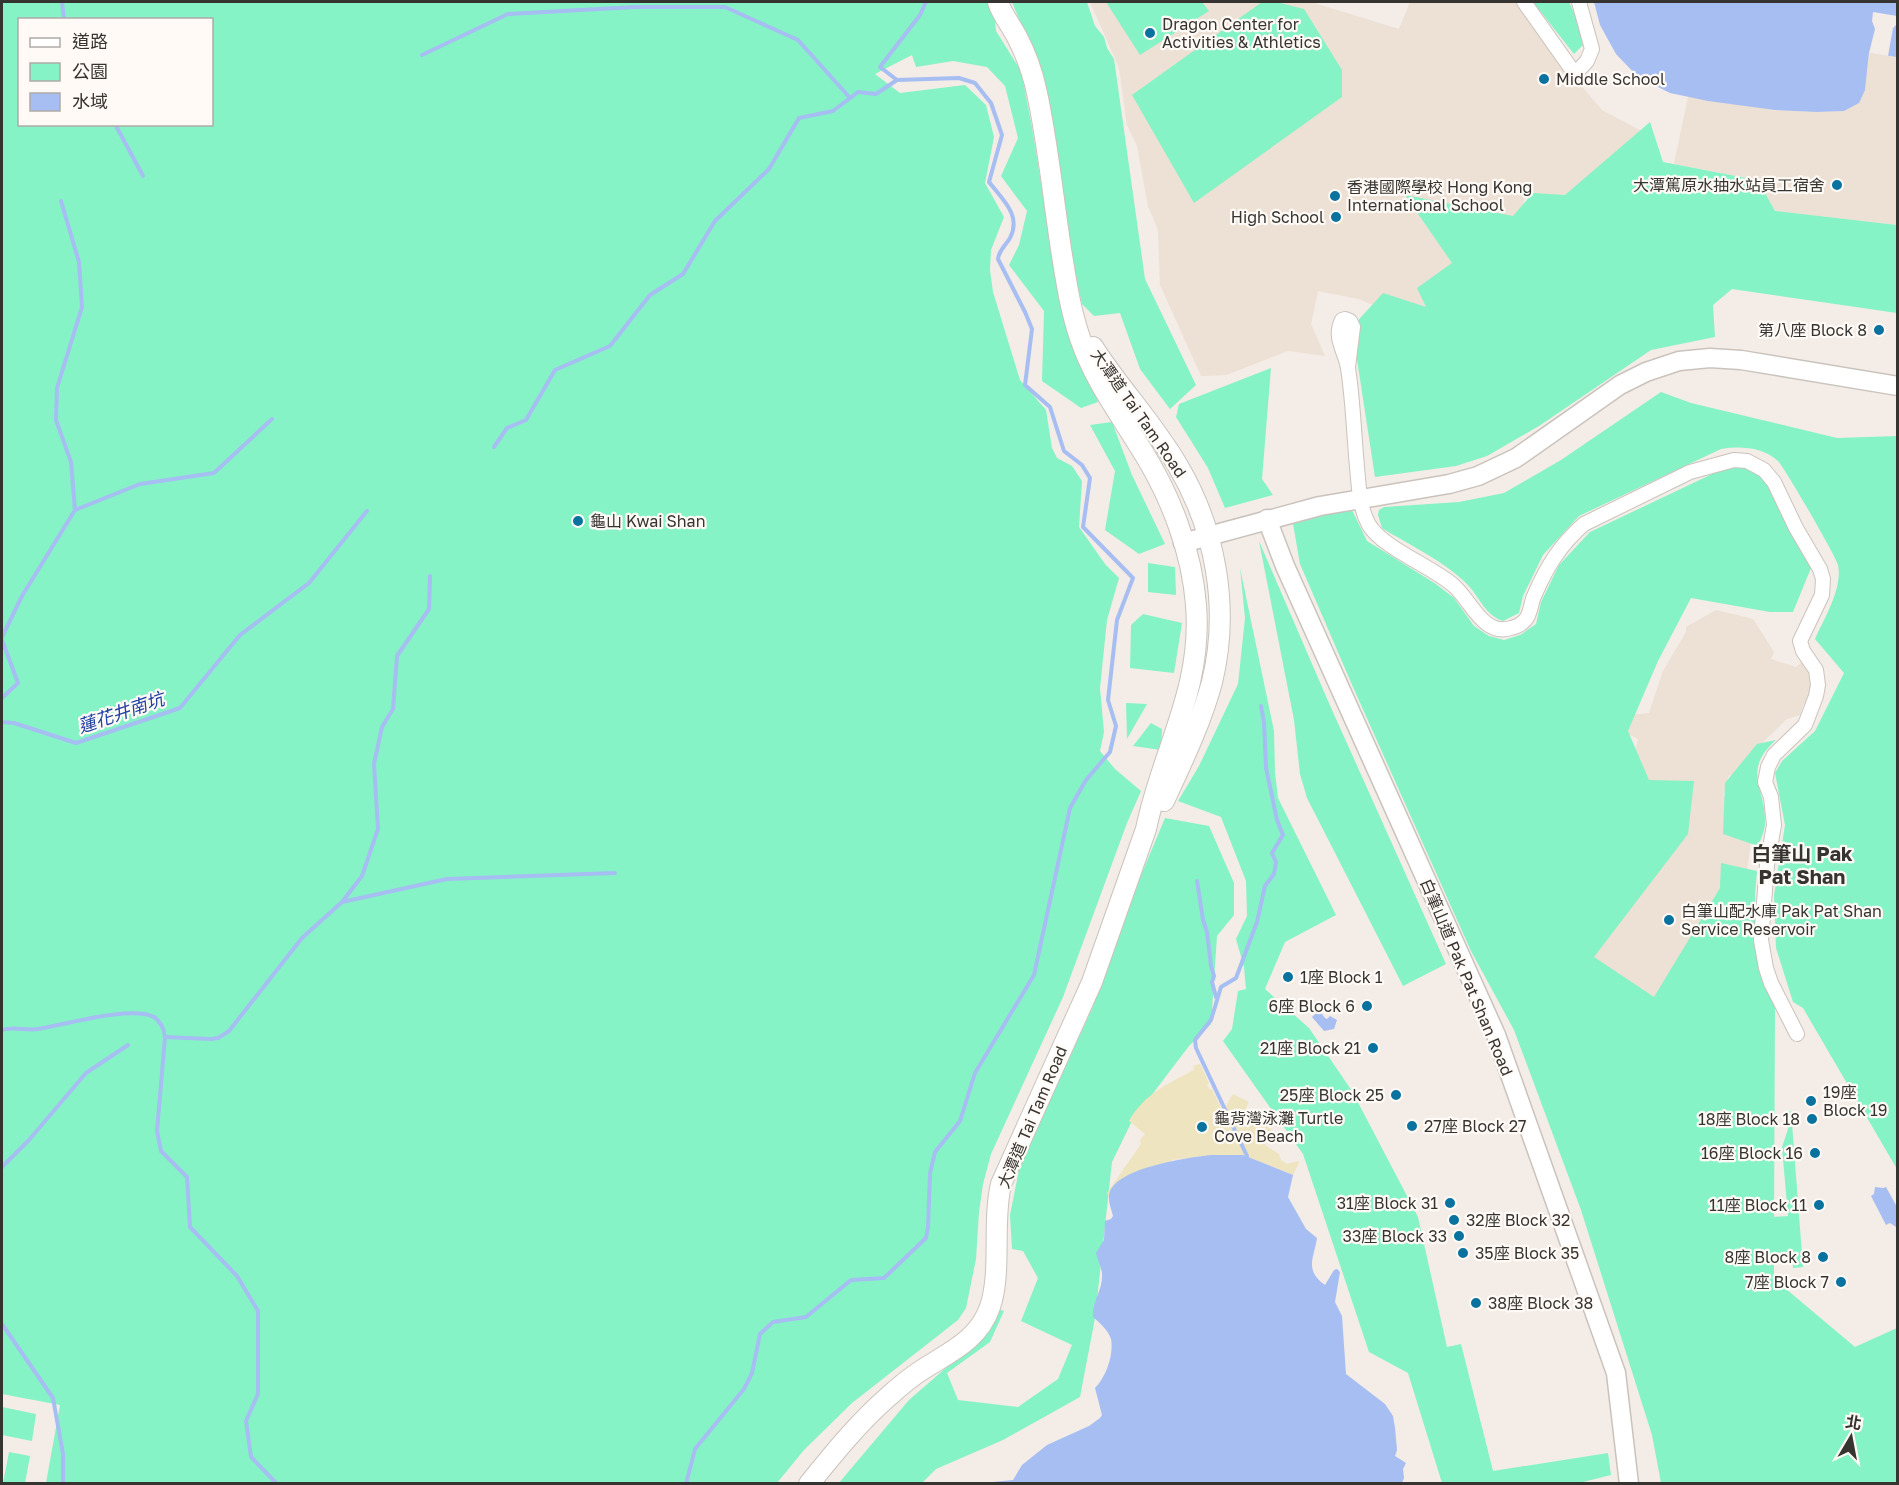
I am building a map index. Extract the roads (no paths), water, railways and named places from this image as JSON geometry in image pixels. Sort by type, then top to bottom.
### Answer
[{"type":"main road","name":"大潭道 Tai Tam Road","points":[[808,1484],[851,1432],[876,1407],[910,1378],[966,1343],[976,1333],[986,1316],[993,1289],[1001,1184],[1092,982],[1146,829],[1151,805],[1184,708],[1195,654],[1197,606],[1184,543],[1153,469],[1095,376],[1080,339],[1070,305],[1036,90],[1019,41],[998,2]]},
{"type":"main road","name":"大潭道 Tai Tam Road","points":[[1070,305],[1084,334],[1099,357],[1178,466],[1201,512],[1216,571],[1219,636],[1207,698],[1160,811],[1146,829]]},
{"type":"street","points":[[1524,2],[1575,74],[1587,61],[1592,49],[1579,2]]},
{"type":"street","points":[[1184,543],[1268,519],[1368,497],[1466,480],[1516,458],[1596,401],[1633,378],[1679,361],[1710,358],[1741,360],[1898,386]]},
{"type":"street","points":[[1348,367],[1368,497],[1366,517],[1375,533],[1442,576],[1461,592],[1481,619],[1493,627],[1504,630],[1516,627],[1528,618],[1532,598],[1551,560],[1584,524],[1690,472],[1713,465],[1734,460],[1747,461],[1760,467],[1772,478],[1796,528],[1818,563],[1823,579],[1820,601],[1800,641],[1803,651],[1815,667],[1818,681],[1816,696],[1805,725],[1774,755],[1768,767],[1766,782],[1771,797],[1774,825],[1766,875],[1761,940],[1771,983],[1797,1034]]},
{"type":"street","name":"白筆山道 Pak Pat Shan Road","points":[[1268,519],[1290,577],[1496,1035],[1617,1372],[1629,1484]]},
{"type":"water","points":[[1594,2],[1897,2],[1897,57],[1869,53],[1865,90],[1859,103],[1844,111],[1775,110],[1708,101],[1670,93],[1638,77],[1616,54],[1600,25]]},
{"type":"water","points":[[1319,1010],[1325,1018],[1330,1016],[1337,1020],[1334,1029],[1324,1031],[1312,1017]]},
{"type":"water","points":[[1210,1155],[1243,1155],[1293,1175],[1288,1197],[1306,1229],[1317,1238],[1312,1263],[1314,1274],[1325,1285],[1334,1270],[1337,1269],[1340,1272],[1335,1302],[1342,1316],[1346,1374],[1385,1404],[1393,1416],[1397,1450],[1395,1456],[1406,1463],[1402,1483],[982,1483],[1013,1480],[1022,1465],[1047,1445],[1089,1426],[1102,1415],[1095,1388],[1103,1378],[1112,1345],[1108,1333],[1093,1317],[1102,1278],[1096,1253],[1104,1240],[1105,1221],[1113,1216],[1109,1199],[1111,1189],[1118,1181],[1142,1169]]},
{"type":"water","points":[[1875,1187],[1886,1187],[1897,1207],[1896,1227],[1890,1223],[1886,1225],[1871,1196],[1874,1194]]},
{"type":"waterway","points":[[62,2],[64,18]]},
{"type":"waterway","points":[[686,1484],[695,1449],[744,1389],[752,1373],[760,1334],[773,1322],[806,1317],[851,1280],[884,1278],[926,1238],[930,1173],[935,1152],[960,1121],[975,1073],[1034,975],[1070,808],[1086,780],[1110,752],[1116,726],[1108,700],[1117,620],[1133,578],[1083,527],[1090,478],[1082,465],[1064,451],[1050,407],[1025,385],[1032,329],[998,259],[1001,250],[1010,238],[1014,222],[1005,201],[989,182],[1002,135],[991,103],[975,83],[959,78],[897,80],[880,67],[920,15],[926,2]]},
{"type":"waterway","points":[[422,55],[508,14],[635,7],[725,7],[798,40],[850,98]]},
{"type":"waterway","points":[[494,447],[507,428],[526,420],[555,370],[610,346],[650,295],[683,274],[715,221],[769,169],[799,118],[833,111],[858,92],[876,94],[897,80]]},
{"type":"waterway","points":[[116,126],[143,176]]},
{"type":"waterway","points":[[2,637],[22,596],[75,510],[71,462],[56,420],[57,388],[82,307],[79,262],[61,201]]},
{"type":"waterway","points":[[75,510],[140,484],[214,473],[272,419]]},
{"type":"waterway","name":"蓮花井南坑","points":[[2,722],[14,723],[76,743],[180,708],[240,635],[309,583],[367,511]]},
{"type":"waterway","points":[[342,902],[362,876],[378,829],[374,764],[382,727],[393,709],[397,656],[429,609],[430,576]]},
{"type":"waterway","points":[[2,640],[18,683],[2,698]]},
{"type":"waterway","points":[[1247,1156],[1196,1048],[1195,1040],[1211,1020],[1221,987],[1236,978],[1257,922],[1265,886],[1274,874],[1276,862],[1272,853],[1283,835],[1277,820],[1266,768],[1261,706]]},
{"type":"waterway","points":[[165,1037],[211,1039],[218,1038],[229,1031],[302,938],[342,902],[447,879],[615,873]]},
{"type":"waterway","points":[[1197,881],[1216,997]]},
{"type":"waterway","points":[[2,1030],[38,1029],[130,1013],[144,1014],[159,1021],[165,1037],[157,1131],[161,1151],[187,1177],[190,1227],[237,1276],[258,1311],[258,1394],[246,1421],[251,1457],[277,1484]]},
{"type":"waterway","points":[[2,1167],[29,1140],[86,1073],[128,1045]]},
{"type":"waterway","points":[[2,1324],[53,1398],[63,1454],[63,1484]]},
{"type":"place","name":"Dragon Center for Activities & Athletics","points":[[1150,33]]},
{"type":"place","name":"Middle School","points":[[1544,79]]},
{"type":"place","name":"大潭篤原水抽水站員工宿舍","points":[[1837,185]]},
{"type":"place","name":"香港國際學校 Hong Kong International School","points":[[1335,196]]},
{"type":"place","name":"High School","points":[[1336,217]]},
{"type":"place","name":"第八座 Block 8","points":[[1879,330]]},
{"type":"place","name":"龜山 Kwai Shan","points":[[578,521]]},
{"type":"place","name":"白筆山配水庫 Pak Pat Shan Service Reservoir","points":[[1669,920]]},
{"type":"place","name":"1座 Block 1","points":[[1288,977]]},
{"type":"place","name":"6座 Block 6","points":[[1367,1006]]},
{"type":"place","name":"21座 Block 21","points":[[1373,1048]]},
{"type":"place","name":"25座 Block 25","points":[[1396,1095]]},
{"type":"place","name":"19座 Block 19","points":[[1811,1101]]},
{"type":"place","name":"18座 Block 18","points":[[1812,1119]]},
{"type":"place","name":"27座 Block 27","points":[[1412,1126]]},
{"type":"place","name":"龜背灣泳灘 Turtle Cove Beach","points":[[1202,1127]]},
{"type":"place","name":"16座 Block 16","points":[[1815,1153]]},
{"type":"place","name":"31座 Block 31","points":[[1450,1203]]},
{"type":"place","name":"11座 Block 11","points":[[1819,1205]]},
{"type":"place","name":"32座 Block 32","points":[[1454,1220]]},
{"type":"place","name":"33座 Block 33","points":[[1459,1236]]},
{"type":"place","name":"35座 Block 35","points":[[1463,1253]]},
{"type":"place","name":"8座 Block 8","points":[[1823,1257]]},
{"type":"place","name":"7座 Block 7","points":[[1841,1282]]},
{"type":"place","name":"38座 Block 38","points":[[1476,1303]]},
{"type":"district","name":"白筆山 Pak Pat Shan","points":[[1802,866]]}]
